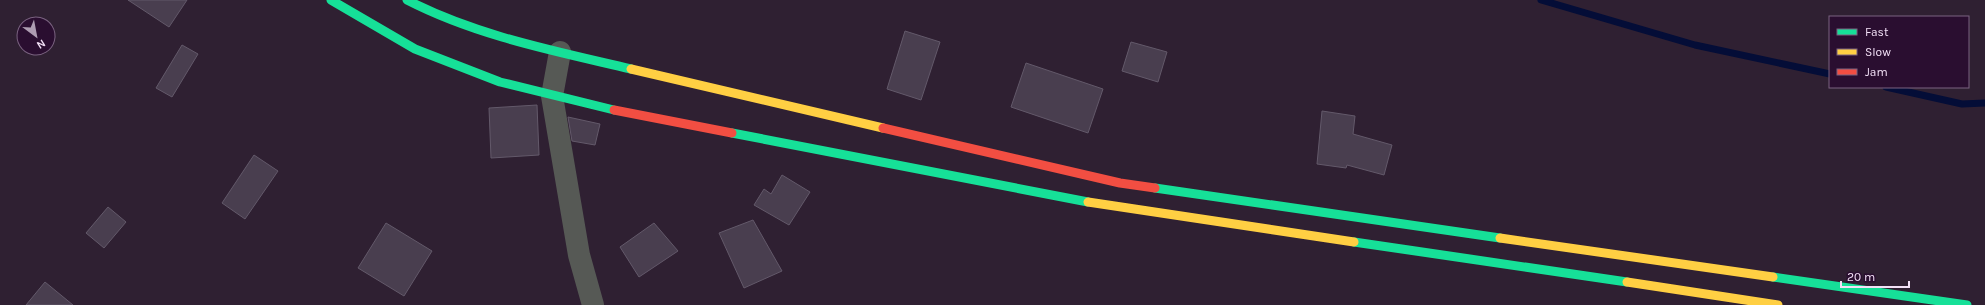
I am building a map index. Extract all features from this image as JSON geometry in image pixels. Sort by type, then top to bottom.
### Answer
[{"type":"main road","points":[[331,0],[415,49],[500,82],[596,107],[1082,201],[1778,305]]},
{"type":"main road","points":[[407,0],[432,13],[511,41],[1120,183],[1967,305]]},
{"type":"street","points":[[560,52],[552,96],[579,255],[593,305]]},
{"type":"building","points":[[128,0],[187,0],[169,27]]},
{"type":"building","points":[[905,31],[940,42],[921,100],[887,89]]},
{"type":"building","points":[[1131,42],[1167,52],[1158,82],[1122,71]]},
{"type":"building","points":[[182,45],[198,54],[172,97],[156,88]]},
{"type":"building","points":[[1026,63],[1103,89],[1088,133],[1011,107]]},
{"type":"building","points":[[537,105],[539,155],[491,158],[489,108]]},
{"type":"building","points":[[1322,111],[1355,116],[1353,134],[1392,145],[1384,175],[1347,165],[1346,168],[1317,164]]},
{"type":"building","points":[[568,117],[600,124],[595,145],[572,141]]},
{"type":"building","points":[[254,155],[278,171],[245,219],[222,203]]},
{"type":"building","points":[[782,175],[810,192],[789,225],[754,205],[764,189],[771,194]]},
{"type":"building","points":[[108,207],[126,222],[104,248],[86,233]]},
{"type":"building","points":[[753,220],[782,271],[744,288],[719,233]]},
{"type":"building","points":[[386,223],[432,251],[404,296],[358,268]]},
{"type":"building","points":[[654,223],[678,251],[639,277],[620,247]]},
{"type":"building","points":[[45,282],[73,305],[26,305]]},
{"type":"waterway","points":[[1541,0],[1695,45],[1829,74]]},
{"type":"waterway","points":[[1890,88],[1962,104],[1985,103]]},
{"type":"traffic: fast","points":[[331,0],[415,49],[500,82],[614,110]]},
{"type":"traffic: fast","points":[[407,0],[434,13],[489,33],[545,49],[631,69]]},
{"type":"traffic: fast","points":[[732,133],[1088,202]]},
{"type":"traffic: fast","points":[[1155,188],[1500,238]]},
{"type":"traffic: fast","points":[[1354,242],[1627,282]]},
{"type":"traffic: fast","points":[[1773,277],[1967,305]]},
{"type":"traffic: slow","points":[[631,69],[883,128]]},
{"type":"traffic: slow","points":[[1088,202],[1354,242]]},
{"type":"traffic: slow","points":[[1500,238],[1773,277]]},
{"type":"traffic: slow","points":[[1627,282],[1778,305]]},
{"type":"traffic: jam","points":[[614,110],[732,133]]},
{"type":"traffic: jam","points":[[883,128],[1120,183],[1155,188]]}]
